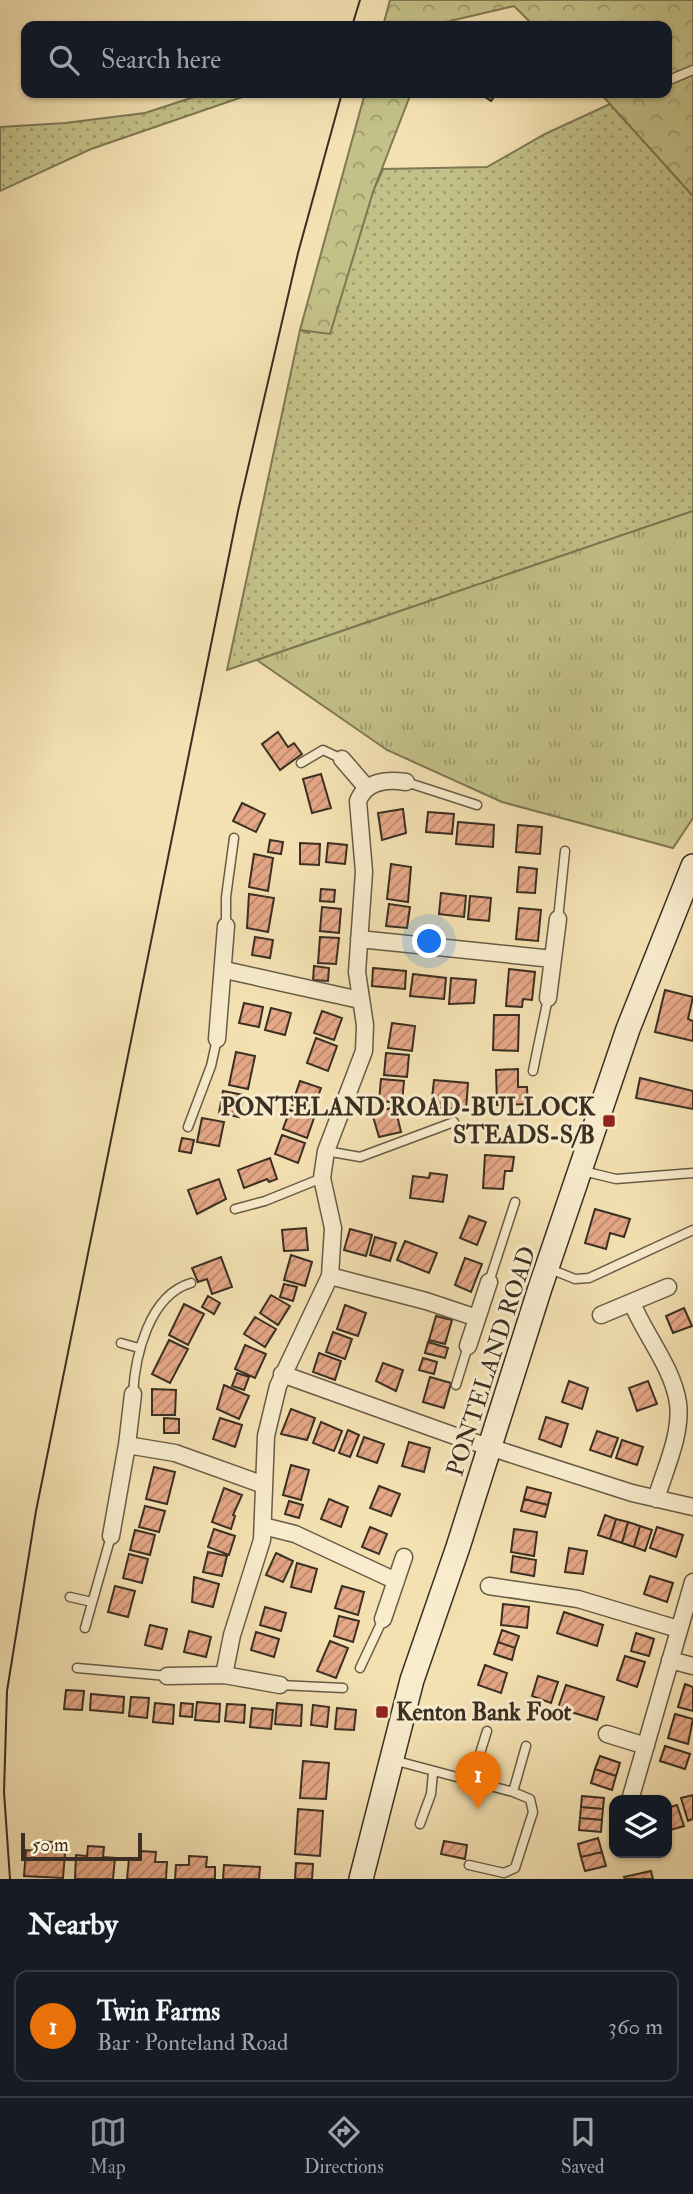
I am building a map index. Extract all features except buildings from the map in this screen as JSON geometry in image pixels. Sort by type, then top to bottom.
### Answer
[{"type":"main road","name":"PONTELAND ROAD","points":[[361,1879],[412,1680],[547,1268],[628,1029],[693,866]]},
{"type":"street","points":[[342,759],[367,788]]},
{"type":"street","points":[[224,1675],[232,1635],[259,1555],[263,1526],[266,1436],[282,1374],[319,1304],[330,1276],[333,1228],[322,1178],[326,1151],[364,1051],[365,1025],[360,1000],[359,939],[365,872],[357,808],[360,796],[367,788],[383,781],[406,782]]},
{"type":"street","points":[[548,998],[558,919]]},
{"type":"street","points":[[217,1039],[225,970],[226,926]]},
{"type":"street","points":[[359,939],[553,958]]},
{"type":"street","points":[[225,970],[360,1000]]},
{"type":"street","points":[[330,1276],[426,1301],[477,1318]]},
{"type":"street","points":[[468,1346],[489,1282]]},
{"type":"street","points":[[601,1315],[668,1287]]},
{"type":"street","points":[[632,1303],[672,1382],[678,1406],[676,1433],[656,1499]]},
{"type":"street","points":[[282,1374],[490,1447],[656,1499],[693,1507]]},
{"type":"street","points":[[111,1536],[133,1394]]},
{"type":"street","points":[[127,1445],[175,1453],[264,1485]]},
{"type":"street","points":[[263,1526],[295,1534],[396,1581]]},
{"type":"street","points":[[383,1619],[404,1557]]},
{"type":"street","points":[[631,1795],[693,1583]]},
{"type":"street","points":[[489,1586],[578,1599],[678,1629]]},
{"type":"street","points":[[670,1660],[693,1666]]},
{"type":"street","points":[[167,1676],[224,1675],[280,1685]]},
{"type":"street","points":[[607,1734],[646,1745]]},
{"type":"lane","points":[[672,79],[693,70]]},
{"type":"lane","points":[[301,763],[323,750],[342,759]]},
{"type":"lane","points":[[406,782],[477,805]]},
{"type":"lane","points":[[226,926],[226,897],[234,838]]},
{"type":"lane","points":[[558,919],[565,851]]},
{"type":"lane","points":[[533,1071],[548,998]]},
{"type":"lane","points":[[188,1127],[211,1066],[217,1039]]},
{"type":"lane","points":[[326,1151],[360,1157],[454,1122]]},
{"type":"lane","points":[[580,1170],[616,1179],[693,1173]]},
{"type":"lane","points":[[235,1209],[265,1201],[322,1178]]},
{"type":"lane","points":[[489,1282],[515,1202]]},
{"type":"lane","points":[[547,1268],[582,1280],[693,1230]]},
{"type":"lane","points":[[133,1394],[139,1348],[168,1296],[175,1289],[191,1283]]},
{"type":"lane","points":[[121,1343],[139,1348]]},
{"type":"lane","points":[[456,1385],[468,1346]]},
{"type":"lane","points":[[85,1628],[111,1536]]},
{"type":"lane","points":[[70,1597],[92,1602]]},
{"type":"lane","points":[[360,1668],[383,1619]]},
{"type":"lane","points":[[77,1668],[167,1676]]},
{"type":"lane","points":[[280,1685],[344,1688]]},
{"type":"lane","points":[[471,1782],[487,1731]]},
{"type":"lane","points":[[513,1791],[526,1746]]},
{"type":"lane","points":[[391,1760],[433,1773],[513,1791],[524,1795],[533,1805],[527,1838],[515,1868],[504,1872],[469,1865]]},
{"type":"lane","points":[[420,1824],[431,1794],[433,1773]]},
{"type":"lane","points":[[486,1879],[488,1869]]},
{"type":"green space","points":[[390,0],[693,0],[693,196],[605,98],[672,98],[672,21],[529,21],[514,6],[450,21],[384,21]]},
{"type":"green space","points":[[191,98],[239,98],[91,149],[0,191],[0,127],[65,123],[145,113]]},
{"type":"green space","points":[[364,98],[409,98],[373,192],[330,334],[300,330]]},
{"type":"green space","points":[[610,104],[693,196],[693,511],[227,670],[300,330],[309,333],[383,169],[487,167],[545,134]]},
{"type":"green space","points":[[693,511],[693,818],[673,848],[502,802],[387,750],[257,660]]},
{"type":"tram line","points":[[354,21],[360,0]]},
{"type":"tram line","points":[[10,1879],[4,1792],[7,1691],[36,1511],[238,511],[298,253],[341,98]]},
{"type":"place","name":"PONTELAND ROAD-BULLOCK STEADS-S/B","points":[[609,1121]]},
{"type":"place","name":"Kenton Bank Foot","points":[[382,1712]]},
{"type":"place","name":"Twin Farms","points":[[478,1809]]}]
